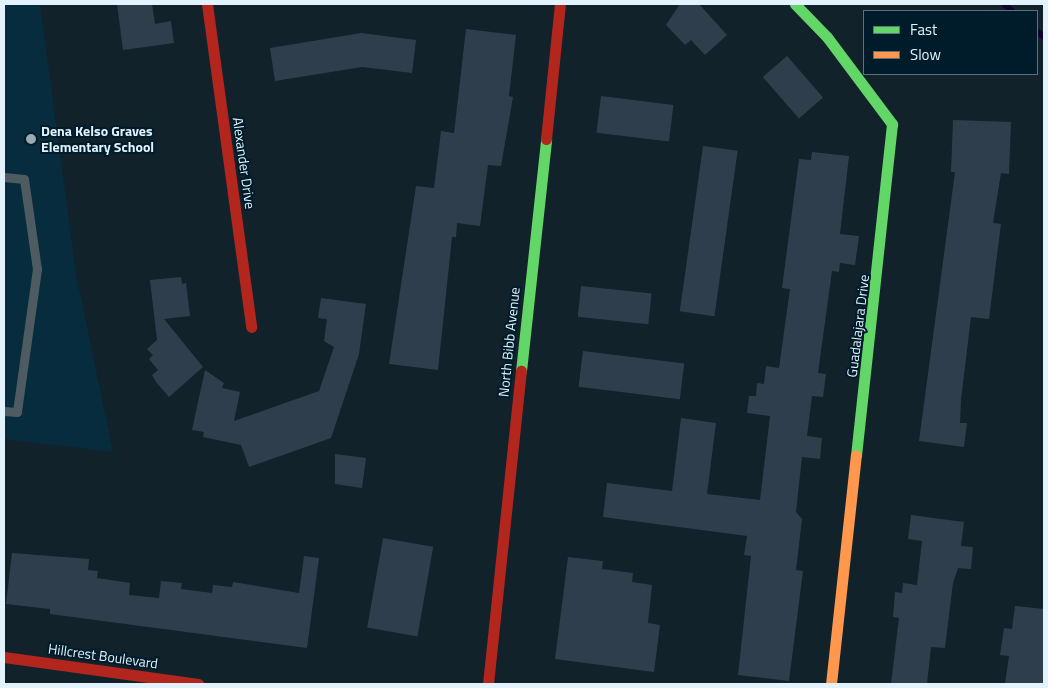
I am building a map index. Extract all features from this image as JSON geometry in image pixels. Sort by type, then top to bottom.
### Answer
[{"type":"street","name":"Alexander Drive","points":[[206,4],[251,327]]},
{"type":"street","name":"North Bibb Avenue","points":[[488,684],[560,4]]},
{"type":"street","name":"Guadalajara Drive","points":[[795,4],[827,37],[892,124],[831,684]]},
{"type":"street","name":"Hillcrest Boulevard","points":[[4,657],[198,684]]},
{"type":"lane","points":[[4,177],[24,179],[37,269],[17,412],[4,410]]},
{"type":"shaded area","name":"Dena Kelso Graves Elementary School","points":[[4,4],[40,4],[76,274],[113,452],[4,439]]},
{"type":"building","points":[[117,4],[152,4],[155,24],[171,21],[174,43],[123,50]]},
{"type":"building","points":[[680,4],[699,4],[727,35],[705,55],[691,40],[685,45],[666,25]]},
{"type":"building","points":[[466,29],[516,35],[509,96],[513,97],[501,166],[488,165],[480,226],[457,223],[456,237],[452,237],[438,370],[389,364],[416,186],[434,188],[441,131],[454,133]]},
{"type":"building","points":[[361,33],[416,40],[412,73],[362,67],[275,81],[270,48]]},
{"type":"building","points":[[787,56],[823,98],[799,119],[763,77]]},
{"type":"building","points":[[601,96],[673,105],[669,142],[596,133]]},
{"type":"building","points":[[953,120],[1011,122],[1009,174],[1001,173],[993,223],[1001,224],[989,319],[971,317],[961,400],[960,423],[967,423],[964,447],[919,441],[955,172],[951,172]]},
{"type":"building","points":[[703,146],[738,151],[714,316],[680,311]]},
{"type":"building","points":[[812,152],[849,156],[840,234],[859,236],[855,265],[840,263],[839,272],[832,271],[818,373],[826,374],[823,397],[812,396],[807,436],[822,438],[820,459],[802,457],[796,512],[802,519],[796,570],[803,571],[789,681],[738,675],[751,556],[744,555],[747,536],[603,517],[607,483],[672,491],[681,418],[716,423],[707,494],[760,500],[770,416],[747,413],[749,396],[756,396],[757,383],[764,384],[766,366],[779,368],[790,289],[782,288],[799,159],[811,160]]},
{"type":"building","points":[[181,277],[182,284],[186,283],[190,316],[164,319],[203,367],[169,397],[152,375],[158,370],[149,359],[153,355],[147,349],[157,340],[150,280]]},
{"type":"building","points":[[581,286],[652,293],[648,324],[578,317]]},
{"type":"building","points":[[321,298],[366,304],[359,354],[331,438],[249,467],[241,445],[203,437],[204,432],[192,430],[205,370],[224,383],[222,388],[240,392],[234,421],[319,391],[334,347],[324,341],[327,319],[318,318]]},
{"type":"building","points":[[583,351],[684,363],[680,399],[579,387]]},
{"type":"building","points":[[335,454],[366,458],[362,488],[335,484]]},
{"type":"building","points":[[911,515],[964,522],[961,546],[973,547],[971,569],[958,568],[953,583],[945,648],[931,647],[927,684],[891,684],[899,618],[893,617],[895,592],[902,593],[903,583],[917,585],[922,541],[908,539]]},
{"type":"building","points":[[383,538],[433,547],[417,636],[367,628]]},
{"type":"building","points":[[12,553],[89,559],[88,570],[98,571],[97,578],[130,583],[129,595],[159,598],[161,581],[182,583],[181,589],[212,593],[213,585],[232,587],[233,582],[299,593],[304,556],[319,558],[307,648],[50,614],[50,609],[6,604]]},
{"type":"building","points":[[568,557],[603,561],[602,569],[633,573],[632,582],[652,585],[648,623],[660,625],[654,672],[555,659]]},
{"type":"building","points":[[1015,606],[1044,609],[1044,684],[1005,684],[1009,656],[1000,655],[1004,628],[1012,629]]},
{"type":"waterway","points":[[1004,4],[1011,10]]},
{"type":"waterway","points":[[1038,32],[1044,37]]},
{"type":"traffic: fast","points":[[795,4],[827,37],[892,124],[856,455]]},
{"type":"traffic: fast","points":[[521,371],[546,139]]},
{"type":"traffic: slow","points":[[831,684],[856,455]]},
{"type":"traffic: jam","points":[[207,4],[251,327]]},
{"type":"traffic: jam","points":[[546,139],[560,4]]},
{"type":"traffic: jam","points":[[488,684],[521,371]]},
{"type":"traffic: jam","points":[[4,657],[198,684]]},
{"type":"place","name":"Dena Kelso Graves Elementary School","points":[[31,139]]}]
